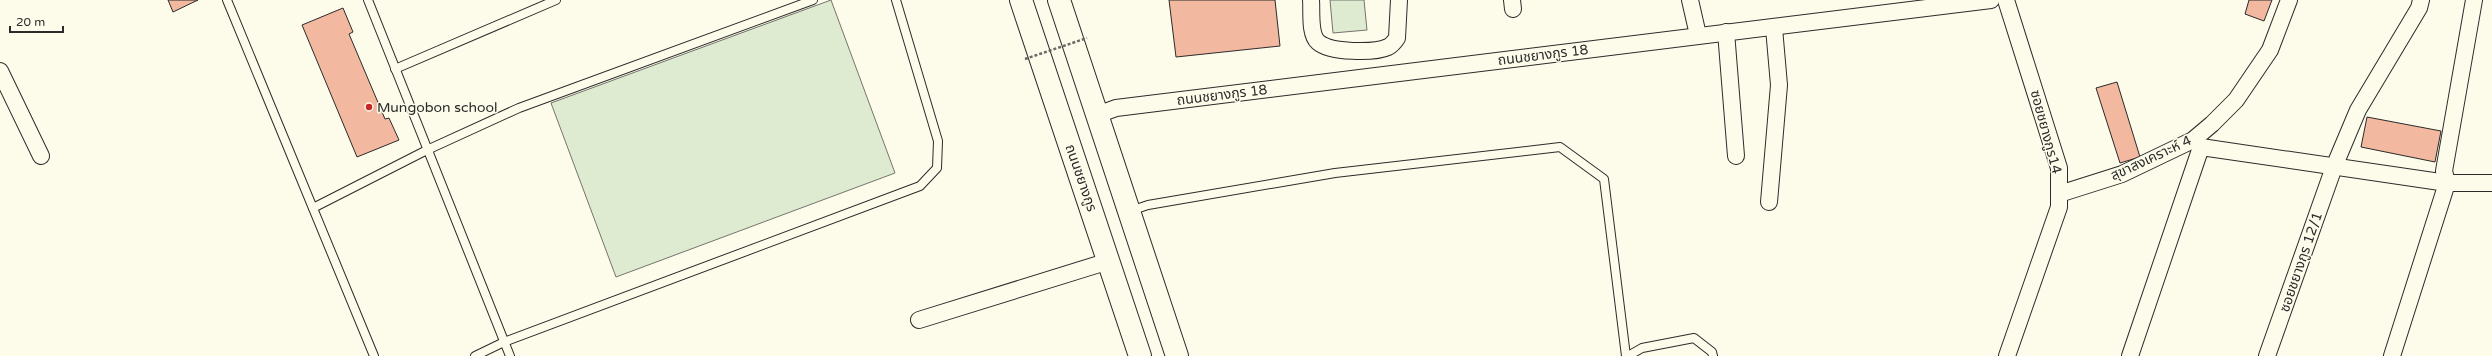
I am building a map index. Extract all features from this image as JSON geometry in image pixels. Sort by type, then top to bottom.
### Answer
[{"type":"main road","name":"ถนนชยางกูร","points":[[1022,0],[1140,356]]},
{"type":"main road","points":[[1059,0],[1177,356]]},
{"type":"street","points":[[1311,0],[1313,32],[1318,42],[1332,49],[1351,50],[1380,49],[1390,46],[1397,38],[1398,0]]},
{"type":"street","points":[[1690,0],[1698,35]]},
{"type":"street","name":"ถนนชยางกูร 18","points":[[1097,115],[1116,108],[1698,35],[1774,28],[1991,0]]},
{"type":"street","name":"ซอยชยางกูร14","points":[[2006,0],[2059,168],[2059,207],[2007,356]]},
{"type":"street","name":"สุขาสงเคราะห์ 4","points":[[2059,194],[2122,174],[2193,140],[2212,124],[2236,100],[2270,50],[2289,0]]},
{"type":"street","name":"ซอยชยางกูร 12/1","points":[[2267,356],[2334,167],[2358,110],[2393,54],[2419,8],[2421,0]]},
{"type":"street","points":[[2392,356],[2447,183],[2444,171],[2474,0]]},
{"type":"street","points":[[1769,202],[1779,85],[1774,28]]},
{"type":"street","points":[[1726,32],[1736,156]]},
{"type":"street","points":[[0,71],[41,156]]},
{"type":"street","points":[[2130,356],[2201,147],[2447,183],[2492,182]]},
{"type":"street","points":[[919,320],[1109,261]]},
{"type":"lane","points":[[227,0],[374,356]]},
{"type":"lane","points":[[368,0],[510,356]]},
{"type":"lane","points":[[395,69],[556,0]]},
{"type":"lane","points":[[313,208],[427,150],[519,108],[813,0]]},
{"type":"lane","points":[[475,356],[504,342],[920,186],[937,168],[938,141],[896,0]]},
{"type":"lane","points":[[1129,211],[1148,205],[1335,173],[1560,147],[1604,179],[1627,356],[1642,348],[1694,338],[1712,352],[1713,356]]},
{"type":"path","points":[[1025,59],[1087,38]]},
{"type":"green space","points":[[831,0],[895,173],[616,277],[551,103]]},
{"type":"green space","points":[[1330,0],[1364,0],[1367,30],[1333,33]]},
{"type":"building","points":[[168,0],[198,0],[173,12]]},
{"type":"building","points":[[1169,0],[1275,0],[1280,46],[1176,57]]},
{"type":"building","points":[[2249,0],[2272,0],[2264,21],[2245,14]]},
{"type":"building","points":[[343,8],[353,32],[349,34],[385,119],[389,118],[399,140],[357,157],[302,25]]},
{"type":"building","points":[[2117,82],[2140,157],[2120,163],[2096,88]]},
{"type":"building","points":[[2367,117],[2441,131],[2435,162],[2361,147]]},
{"type":"place","name":"Mungobon school","points":[[369,107]]}]
